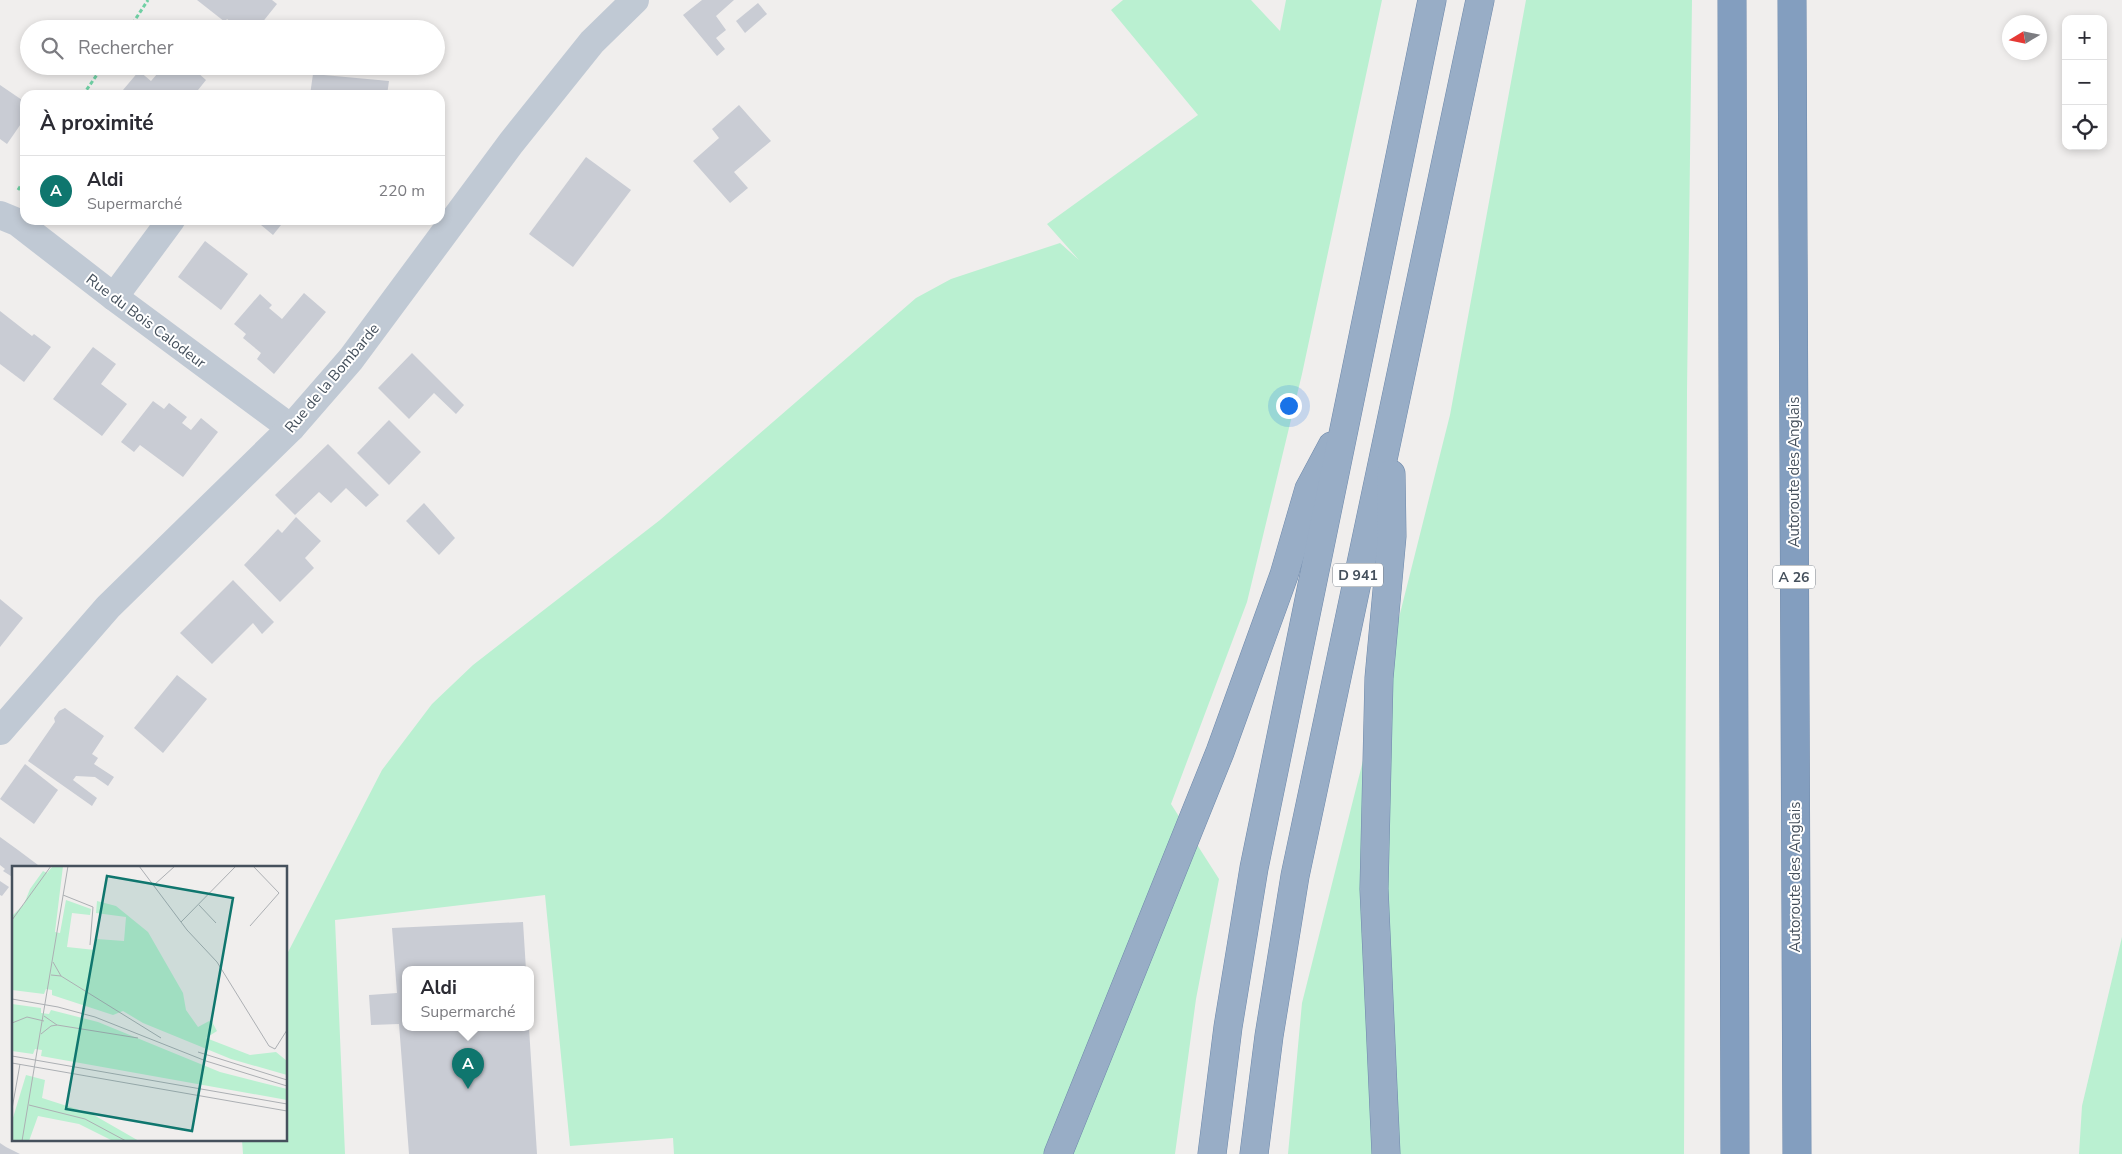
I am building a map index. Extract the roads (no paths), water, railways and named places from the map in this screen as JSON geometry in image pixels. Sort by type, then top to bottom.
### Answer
[{"type":"highway","name":"D 941","points":[[1212,1154],[1228,1027],[1254,868],[1432,0]]},
{"type":"highway","name":"D 941","points":[[1254,1154],[1269,1036],[1295,876],[1480,0]]},
{"type":"highway","points":[[1732,0],[1735,1154]]},
{"type":"highway","name":"Autoroute des Anglais","points":[[1792,0],[1796,1154]]},
{"type":"highway","name":"D 941","points":[[1058,1154],[1220,752],[1284,575],[1309,489],[1346,420]]},
{"type":"highway","name":"D 941","points":[[1386,1154],[1374,889],[1379,678],[1392,536],[1390,427]]},
{"type":"street","name":"Rue de la Bombarde","points":[[2,725],[108,607],[291,428],[351,359],[511,143],[592,42],[635,0]]},
{"type":"street","name":"Rue du Bois Calodeur","points":[[0,215],[16,222],[291,428]]},
{"type":"street","points":[[114,297],[167,225]]},
{"type":"place","name":"Aldi","points":[[468,1089]]}]
